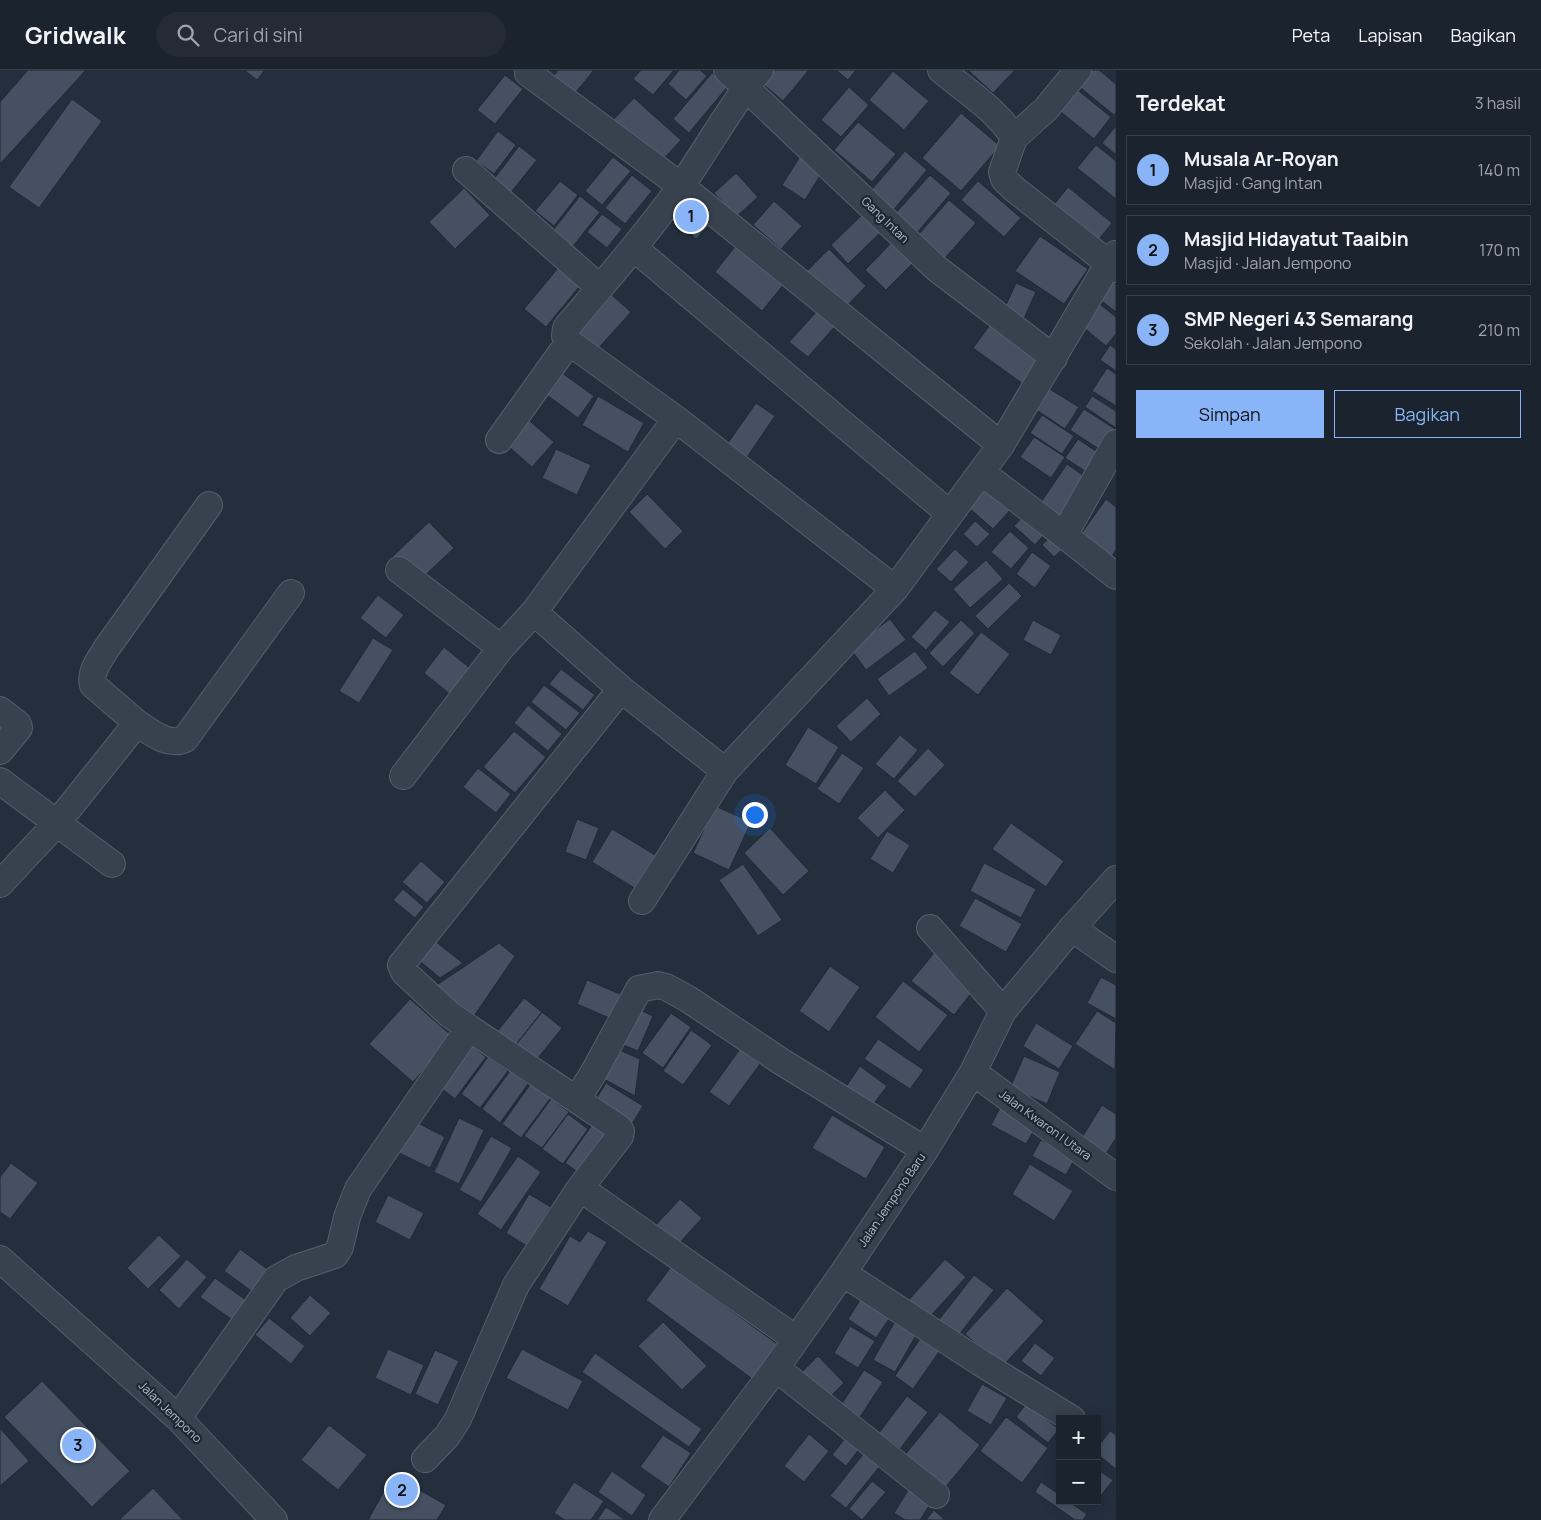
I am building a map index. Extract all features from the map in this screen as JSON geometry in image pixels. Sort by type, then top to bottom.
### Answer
[{"type":"street","points":[[941,70],[997,116],[1014,138]]},
{"type":"street","points":[[642,902],[725,771],[895,589],[1001,445],[1114,262],[1013,188],[1004,179],[1002,172],[1014,138],[1046,109],[1078,70]]},
{"type":"street","points":[[528,73],[681,186],[1001,445]]},
{"type":"street","points":[[744,76],[681,186],[634,248],[566,328],[565,336],[569,342],[676,419],[895,589]]},
{"type":"street","name":"Gang Intan","points":[[744,76],[936,268],[1054,358]]},
{"type":"street","points":[[466,170],[600,288]]},
{"type":"street","points":[[634,248],[950,514]]},
{"type":"street","points":[[499,440],[569,342]]},
{"type":"street","points":[[403,776],[501,648],[534,612],[676,419]]},
{"type":"street","points":[[1064,535],[1116,443]]},
{"type":"street","points":[[981,472],[1116,576]]},
{"type":"street","points":[[209,505],[106,649],[93,671],[91,679],[93,685],[137,723],[166,741],[179,742],[185,739],[291,593]]},
{"type":"street","points":[[399,570],[501,648]]},
{"type":"street","points":[[534,612],[621,689],[725,771]]},
{"type":"street","points":[[425,1459],[447,1436],[458,1419],[516,1285],[580,1188],[620,1136],[621,1132],[619,1128],[577,1099],[449,1014],[402,970],[401,965],[621,689]]},
{"type":"street","points":[[0,710],[18,724],[19,728],[0,751]]},
{"type":"street","points":[[0,884],[57,823],[137,723]]},
{"type":"street","points":[[0,781],[112,864]]},
{"type":"street","name":"Jalan Jempono Baru","points":[[662,1520],[776,1368],[844,1273],[925,1150],[973,1072],[1003,1011],[1072,928],[1116,879]]},
{"type":"street","points":[[930,928],[1003,1011]]},
{"type":"street","points":[[1072,928],[1116,959]]},
{"type":"street","points":[[577,1099],[639,990],[658,985],[666,987],[688,999],[782,1062],[925,1150]]},
{"type":"street","points":[[178,1418],[276,1279],[296,1268],[332,1256],[338,1252],[347,1217],[358,1189],[469,1028]]},
{"type":"street","name":"Jalan Kwaron I Utara","points":[[973,1072],[1116,1178]]},
{"type":"street","points":[[580,1188],[796,1339]]},
{"type":"street","name":"Jalan Jempono","points":[[0,1259],[178,1418],[274,1520]]},
{"type":"street","points":[[844,1273],[981,1363],[1066,1415]]},
{"type":"street","points":[[776,1368],[936,1495]]},
{"type":"building","points":[[28,70],[86,70],[0,164],[0,102]]},
{"type":"building","points":[[244,70],[265,70],[257,80]]},
{"type":"building","points":[[558,70],[594,70],[572,97],[551,79]]},
{"type":"building","points":[[641,70],[674,70],[653,95],[633,79]]},
{"type":"building","points":[[679,70],[700,70],[707,76],[686,100],[668,84]]},
{"type":"building","points":[[767,70],[809,70],[783,101],[758,80]]},
{"type":"building","points":[[836,70],[856,70],[848,80]]},
{"type":"building","points":[[968,70],[1015,70],[993,93]]},
{"type":"building","points":[[1089,70],[1099,70],[1116,84],[1116,113],[1114,115],[1077,85]]},
{"type":"building","points":[[893,71],[929,101],[904,130],[869,100]]},
{"type":"building","points":[[712,73],[728,86],[689,133],[673,119]]},
{"type":"building","points":[[505,75],[523,89],[495,124],[477,110]]},
{"type":"building","points":[[849,87],[869,105],[841,137],[821,120]]},
{"type":"building","points":[[1074,87],[1111,117],[1094,139],[1056,108]]},
{"type":"building","points":[[634,98],[681,140],[658,165],[610,123]]},
{"type":"building","points":[[72,99],[102,121],[39,208],[9,187]]},
{"type":"building","points":[[961,113],[1000,146],[961,191],[922,158]]},
{"type":"building","points":[[858,122],[896,154],[872,182],[834,150]]},
{"type":"building","points":[[1116,126],[1116,155],[1102,143]]},
{"type":"building","points":[[498,131],[516,145],[494,174],[476,161]]},
{"type":"building","points":[[1096,145],[1116,161],[1116,199],[1077,168]]},
{"type":"building","points":[[519,146],[537,160],[508,196],[491,183]]},
{"type":"building","points":[[905,151],[927,170],[890,214],[867,195]]},
{"type":"building","points":[[801,155],[824,169],[805,200],[782,185]]},
{"type":"building","points":[[613,157],[631,171],[602,205],[585,191]]},
{"type":"building","points":[[736,173],[758,197],[736,217],[714,193]]},
{"type":"building","points":[[632,175],[652,191],[625,224],[605,208]]},
{"type":"building","points":[[930,175],[951,193],[915,235],[893,216]]},
{"type":"building","points":[[560,181],[578,195],[554,226],[535,211]]},
{"type":"building","points":[[978,181],[1021,218],[1004,237],[961,200]]},
{"type":"building","points":[[1068,187],[1112,223],[1096,243],[1052,207]]},
{"type":"building","points":[[464,188],[490,215],[455,249],[429,222]]},
{"type":"building","points":[[685,194],[714,220],[696,239],[668,213]]},
{"type":"building","points":[[580,196],[600,212],[570,250],[550,234]]},
{"type":"building","points":[[949,200],[976,223],[945,258],[918,235]]},
{"type":"building","points":[[774,201],[802,226],[781,249],[753,225]]},
{"type":"building","points":[[867,210],[885,228],[848,264],[831,245]]},
{"type":"building","points":[[602,214],[622,229],[607,248],[587,232]]},
{"type":"building","points":[[1040,236],[1088,269],[1064,304],[1015,271]]},
{"type":"building","points":[[741,239],[789,278],[762,311],[715,272]]},
{"type":"building","points":[[895,239],[917,259],[886,290],[865,270]]},
{"type":"building","points":[[829,249],[866,286],[841,312],[803,275]]},
{"type":"building","points":[[558,268],[579,287],[546,327],[524,309]]},
{"type":"building","points":[[1108,277],[1116,284],[1116,312],[1094,295]]},
{"type":"building","points":[[1016,283],[1036,292],[1021,325],[1001,316]]},
{"type":"building","points":[[612,295],[631,312],[595,352],[576,335]]},
{"type":"building","points":[[1096,301],[1116,317],[1116,334],[1106,346],[1078,323]]},
{"type":"building","points":[[819,309],[837,324],[808,357],[789,342]]},
{"type":"building","points":[[990,325],[1040,361],[1023,384],[973,348]]},
{"type":"building","points":[[1110,345],[1116,349],[1116,371],[1100,360]]},
{"type":"building","points":[[1107,368],[1116,374],[1116,406],[1092,391]]},
{"type":"building","points":[[558,370],[594,396],[578,418],[543,392]]},
{"type":"building","points":[[1048,388],[1079,407],[1065,429],[1035,409]]},
{"type":"building","points":[[598,396],[644,423],[628,452],[582,425]]},
{"type":"building","points":[[1092,396],[1116,411],[1116,428],[1085,407]]},
{"type":"building","points":[[756,403],[775,416],[743,463],[723,450]]},
{"type":"building","points":[[1084,409],[1115,429],[1102,451],[1070,430]]},
{"type":"building","points":[[1042,415],[1074,436],[1062,454],[1030,433]]},
{"type":"building","points":[[524,416],[554,442],[532,467],[502,441]]},
{"type":"building","points":[[1034,437],[1065,457],[1051,478],[1020,457]]},
{"type":"building","points":[[1078,439],[1103,456],[1091,475],[1065,458]]},
{"type":"building","points":[[556,449],[591,465],[577,495],[542,478]]},
{"type":"building","points":[[1067,464],[1088,479],[1059,522],[1037,508]]},
{"type":"building","points":[[988,485],[1013,507],[993,529],[968,507]]},
{"type":"building","points":[[647,494],[683,531],[665,549],[629,512]]},
{"type":"building","points":[[1106,499],[1116,507],[1116,550],[1112,556],[1081,534]]},
{"type":"building","points":[[1027,512],[1048,530],[1035,545],[1014,526]]},
{"type":"building","points":[[975,521],[990,534],[977,547],[963,534]]},
{"type":"building","points":[[429,522],[454,548],[418,582],[393,556]]},
{"type":"building","points":[[1010,531],[1029,548],[1011,569],[991,552]]},
{"type":"building","points":[[1052,535],[1064,548],[1054,557],[1042,545]]},
{"type":"building","points":[[955,549],[969,562],[951,582],[936,569]]},
{"type":"building","points":[[1032,552],[1051,566],[1035,588],[1016,574]]},
{"type":"building","points":[[986,560],[1003,579],[970,608],[953,589]]},
{"type":"building","points":[[1009,583],[1022,596],[988,629],[975,616]]},
{"type":"building","points":[[378,595],[404,615],[386,638],[360,618]]},
{"type":"building","points":[[935,610],[950,622],[926,650],[911,637]]},
{"type":"building","points":[[890,619],[906,640],[866,670],[850,648]]},
{"type":"building","points":[[961,620],[975,633],[943,667],[929,653]]},
{"type":"building","points":[[1033,620],[1061,635],[1051,655],[1023,640]]},
{"type":"building","points":[[981,632],[1010,654],[978,695],[949,673]]},
{"type":"building","points":[[373,638],[393,650],[359,703],[339,691]]},
{"type":"building","points":[[444,647],[471,669],[451,695],[424,673]]},
{"type":"building","points":[[915,651],[928,668],[889,696],[877,679]]},
{"type":"building","points":[[561,669],[595,695],[583,710],[549,684]]},
{"type":"building","points":[[544,685],[580,713],[566,730],[531,702]]},
{"type":"building","points":[[867,698],[881,714],[851,742],[836,726]]},
{"type":"building","points":[[528,705],[562,734],[548,751],[514,723]]},
{"type":"building","points":[[808,727],[839,747],[816,784],[785,765]]},
{"type":"building","points":[[514,731],[546,757],[515,793],[483,767]]},
{"type":"building","points":[[900,735],[918,750],[894,779],[875,764]]},
{"type":"building","points":[[928,748],[945,765],[915,797],[897,781]]},
{"type":"building","points":[[842,753],[864,768],[839,804],[817,789]]},
{"type":"building","points":[[478,768],[511,794],[496,813],[463,787]]},
{"type":"building","points":[[885,790],[905,810],[878,838],[857,818]]},
{"type":"building","points":[[715,806],[751,822],[729,870],[693,853]]},
{"type":"building","points":[[577,819],[599,828],[586,860],[565,852]]},
{"type":"building","points":[[1011,823],[1064,861],[1046,887],[992,849]]},
{"type":"building","points":[[770,828],[809,871],[783,895],[744,853]]},
{"type":"building","points":[[612,829],[662,859],[641,892],[592,862]]},
{"type":"building","points":[[887,831],[910,845],[893,873],[870,859]]},
{"type":"building","points":[[421,861],[445,882],[427,903],[402,882]]},
{"type":"building","points":[[984,863],[1036,889],[1021,918],[970,891]]},
{"type":"building","points":[[743,864],[782,920],[758,936],[719,880]]},
{"type":"building","points":[[403,889],[424,907],[415,918],[393,900]]},
{"type":"building","points":[[975,898],[1022,924],[1006,952],[959,926]]},
{"type":"building","points":[[431,938],[463,963],[440,978],[415,957]]},
{"type":"building","points":[[499,943],[515,956],[470,1022],[431,989]]},
{"type":"building","points":[[934,953],[976,987],[954,1015],[911,981]]},
{"type":"building","points":[[830,966],[860,987],[829,1032],[799,1011]]},
{"type":"building","points":[[1101,977],[1116,985],[1116,1019],[1087,1003]]},
{"type":"building","points":[[587,980],[627,997],[616,1021],[577,1004]]},
{"type":"building","points":[[903,981],[948,1015],[919,1052],[875,1017]]},
{"type":"building","points":[[524,998],[542,1012],[514,1047],[496,1033]]},
{"type":"building","points":[[410,999],[453,1037],[413,1082],[369,1044]]},
{"type":"building","points":[[636,1008],[653,1016],[638,1051],[621,1044]]},
{"type":"building","points":[[1097,1011],[1116,1023],[1115,1070],[1075,1044]]},
{"type":"building","points":[[542,1012],[562,1028],[534,1063],[514,1047]]},
{"type":"building","points":[[671,1013],[691,1027],[663,1068],[642,1053]]},
{"type":"building","points":[[1036,1023],[1073,1046],[1059,1069],[1023,1046]]},
{"type":"building","points":[[691,1030],[712,1045],[683,1085],[663,1071]]},
{"type":"building","points":[[878,1039],[924,1070],[910,1089],[864,1059]]},
{"type":"building","points":[[468,1043],[486,1057],[455,1099],[437,1085]]},
{"type":"building","points":[[615,1048],[640,1059],[635,1096],[600,1077]]},
{"type":"building","points":[[740,1049],[760,1064],[729,1106],[709,1092]]},
{"type":"building","points":[[1024,1056],[1060,1072],[1047,1104],[1010,1088]]},
{"type":"building","points":[[488,1057],[508,1071],[480,1108],[461,1094]]},
{"type":"building","points":[[860,1066],[887,1086],[870,1109],[843,1091]]},
{"type":"building","points":[[510,1071],[528,1084],[500,1123],[482,1109]]},
{"type":"building","points":[[532,1082],[552,1096],[521,1138],[502,1124]]},
{"type":"building","points":[[606,1083],[643,1106],[630,1127],[593,1104]]},
{"type":"building","points":[[551,1099],[569,1112],[542,1148],[524,1136]]},
{"type":"building","points":[[1102,1105],[1116,1114],[1116,1138],[1106,1154],[1081,1139]]},
{"type":"building","points":[[1001,1106],[1037,1125],[1026,1144],[991,1125]]},
{"type":"building","points":[[568,1114],[588,1129],[563,1164],[542,1149]]},
{"type":"building","points":[[832,1115],[885,1147],[866,1179],[812,1148]]},
{"type":"building","points":[[459,1118],[484,1130],[459,1184],[434,1172]]},
{"type":"building","points":[[410,1119],[445,1137],[430,1168],[395,1151]]},
{"type":"building","points":[[592,1125],[611,1138],[583,1176],[565,1163]]},
{"type":"building","points":[[491,1136],[512,1148],[481,1202],[459,1190]]},
{"type":"building","points":[[1041,1140],[1075,1158],[1066,1175],[1032,1156]]},
{"type":"building","points":[[518,1156],[541,1172],[501,1230],[477,1214]]},
{"type":"building","points":[[11,1163],[38,1183],[10,1219],[0,1212],[0,1177]]},
{"type":"building","points":[[1030,1164],[1073,1191],[1054,1221],[1012,1194]]},
{"type":"building","points":[[529,1194],[551,1207],[527,1246],[506,1233]]},
{"type":"building","points":[[388,1195],[424,1213],[410,1240],[375,1222]]},
{"type":"building","points":[[680,1199],[702,1218],[676,1247],[654,1227]]},
{"type":"building","points":[[588,1231],[607,1242],[568,1306],[539,1289],[570,1236],[580,1242]]},
{"type":"building","points":[[159,1235],[181,1256],[148,1289],[127,1268]]},
{"type":"building","points":[[240,1249],[270,1271],[254,1293],[224,1271]]},
{"type":"building","points":[[187,1259],[207,1277],[179,1309],[159,1290]]},
{"type":"building","points":[[945,1259],[966,1277],[927,1320],[907,1302]]},
{"type":"building","points":[[671,1267],[784,1349],[759,1384],[646,1300]]},
{"type":"building","points":[[974,1275],[994,1290],[958,1336],[938,1321]]},
{"type":"building","points":[[215,1278],[253,1305],[238,1324],[200,1297]]},
{"type":"building","points":[[1007,1288],[1044,1321],[1002,1367],[965,1334]]},
{"type":"building","points":[[310,1295],[331,1313],[310,1336],[290,1318]]},
{"type":"building","points":[[862,1297],[891,1316],[876,1338],[848,1319]]},
{"type":"building","points":[[269,1318],[305,1346],[291,1364],[255,1335]]},
{"type":"building","points":[[897,1318],[919,1330],[895,1372],[873,1360]]},
{"type":"building","points":[[663,1322],[707,1366],[682,1390],[638,1346]]},
{"type":"building","points":[[850,1326],[875,1341],[858,1368],[834,1353]]},
{"type":"building","points":[[922,1336],[941,1349],[913,1389],[895,1376]]},
{"type":"building","points":[[1035,1343],[1055,1358],[1041,1376],[1021,1361]]},
{"type":"building","points":[[388,1349],[424,1365],[411,1395],[375,1378]]},
{"type":"building","points":[[522,1349],[583,1381],[568,1410],[506,1378]]},
{"type":"building","points":[[435,1350],[459,1361],[438,1405],[415,1394]]},
{"type":"building","points":[[595,1353],[702,1429],[689,1447],[582,1372]]},
{"type":"building","points":[[818,1356],[844,1383],[828,1399],[802,1372]]},
{"type":"building","points":[[864,1370],[883,1382],[858,1420],[839,1408]]},
{"type":"building","points":[[42,1381],[130,1471],[92,1507],[4,1417]]},
{"type":"building","points":[[982,1384],[1007,1398],[991,1425],[967,1411]]},
{"type":"building","points":[[907,1396],[928,1412],[900,1449],[879,1433]]},
{"type":"building","points":[[1026,1404],[1056,1427],[1056,1433],[1048,1443],[1016,1417]]},
{"type":"building","points":[[940,1412],[980,1445],[944,1489],[904,1456]]},
{"type":"building","points":[[1006,1417],[1048,1448],[1022,1483],[980,1451]]},
{"type":"building","points":[[329,1425],[367,1455],[338,1490],[301,1460]]},
{"type":"building","points":[[0,1428],[29,1461],[0,1486]]},
{"type":"building","points":[[1110,1431],[1116,1435],[1116,1469],[1101,1457],[1101,1443]]},
{"type":"building","points":[[809,1434],[829,1451],[804,1482],[784,1466]]},
{"type":"building","points":[[663,1435],[691,1453],[669,1487],[640,1467]]},
{"type":"building","points":[[846,1437],[860,1448],[846,1466],[832,1455]]},
{"type":"building","points":[[865,1452],[881,1465],[846,1508],[830,1496]]},
{"type":"building","points":[[612,1471],[646,1495],[632,1516],[598,1492]]},
{"type":"building","points":[[1101,1472],[1113,1480],[1101,1496]]},
{"type":"building","points":[[393,1475],[446,1505],[437,1520],[368,1520]]},
{"type":"building","points":[[872,1481],[886,1492],[862,1520],[849,1509]]},
{"type":"building","points":[[574,1482],[604,1501],[591,1520],[565,1520],[554,1513]]},
{"type":"building","points":[[1041,1482],[1056,1492],[1056,1505],[1074,1505],[1087,1514],[1083,1520],[1075,1520],[1035,1492]]},
{"type":"building","points":[[910,1487],[932,1501],[920,1520],[905,1520],[894,1513]]},
{"type":"building","points":[[153,1488],[183,1520],[119,1520]]},
{"type":"building","points":[[606,1507],[625,1520],[597,1520]]},
{"type":"building","points":[[934,1510],[945,1520],[926,1520]]},
{"type":"place","name":"Musala Ar-Royan","points":[[691,216]]},
{"type":"place","name":"SMP Negeri 43 Semarang","points":[[78,1445]]},
{"type":"place","name":"Masjid Hidayatut Taaibin","points":[[402,1490]]}]
